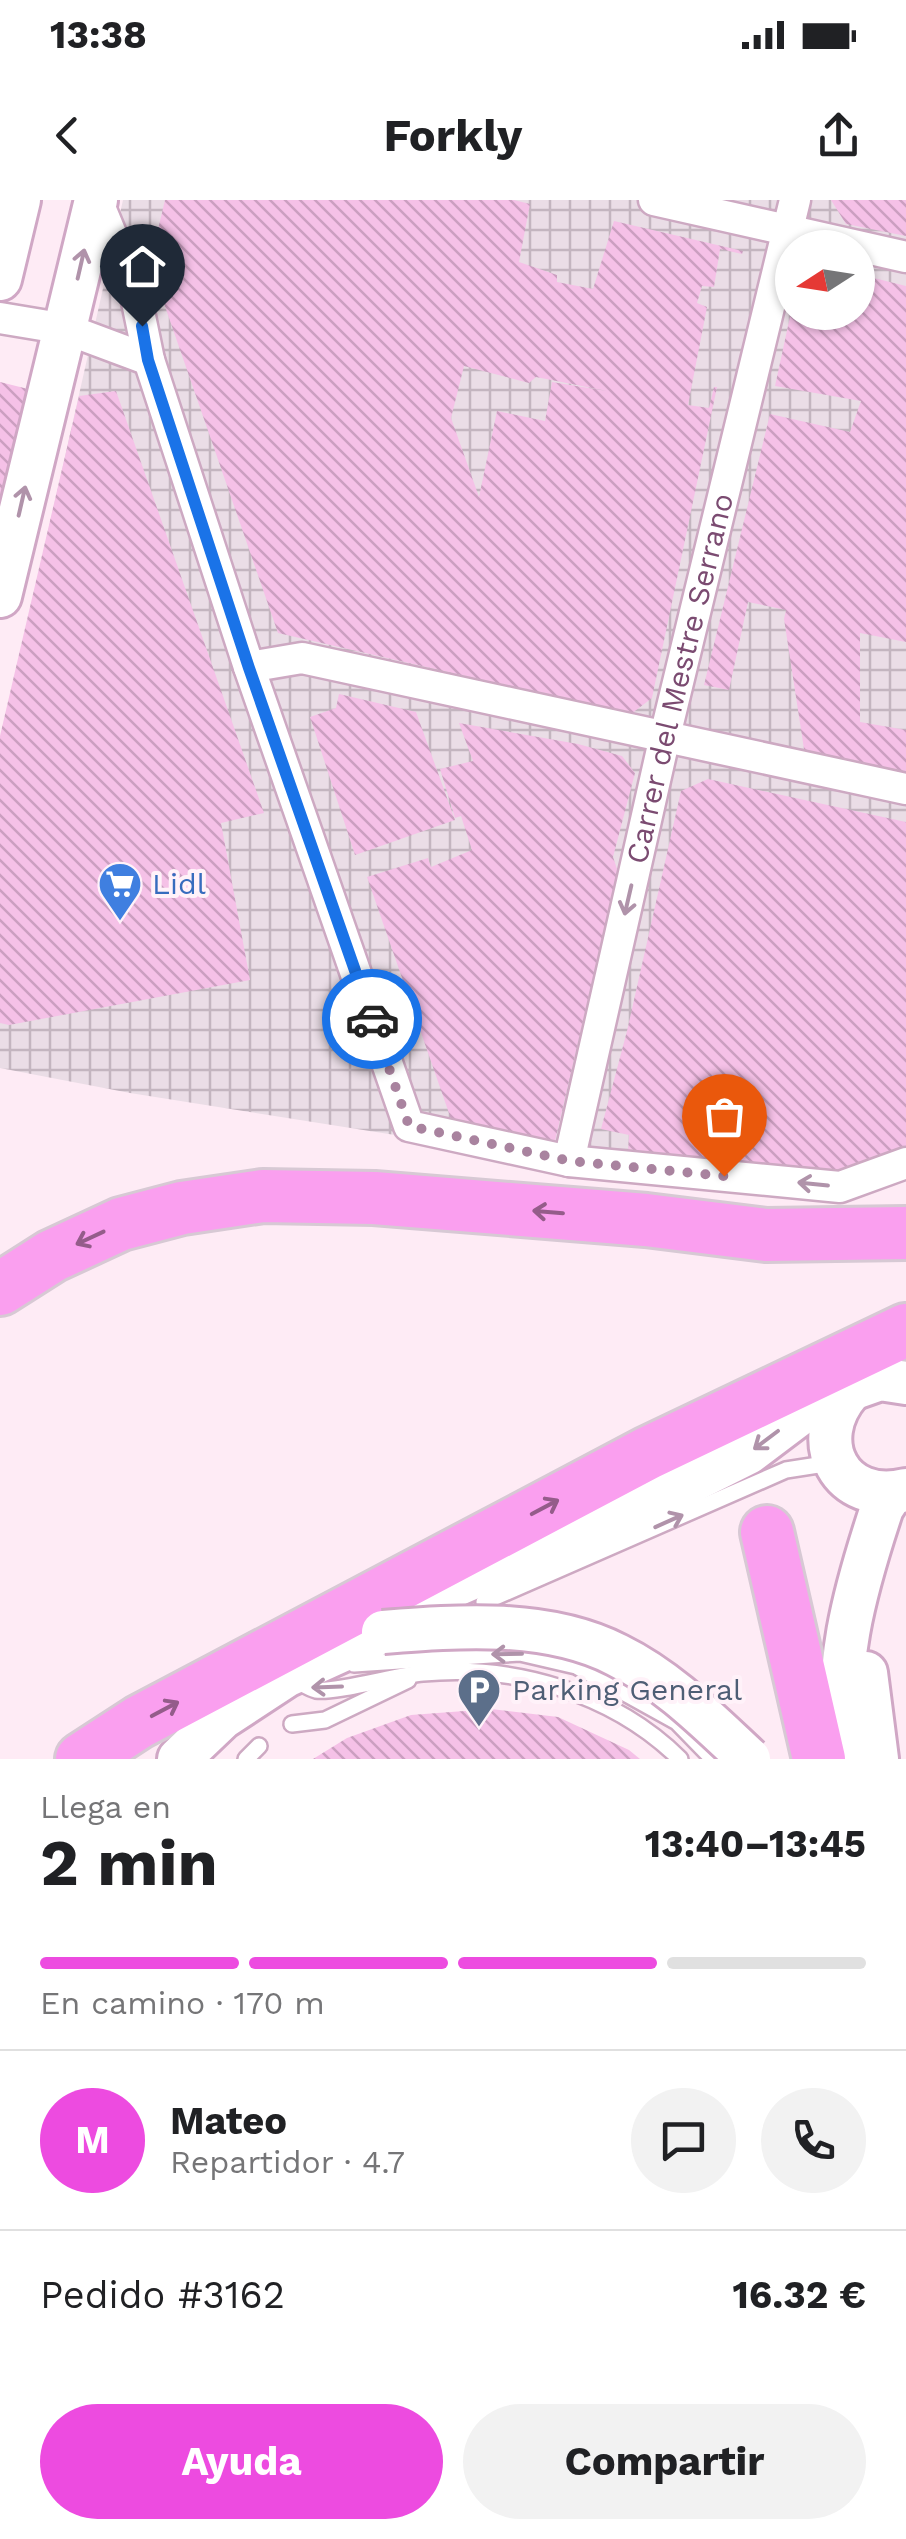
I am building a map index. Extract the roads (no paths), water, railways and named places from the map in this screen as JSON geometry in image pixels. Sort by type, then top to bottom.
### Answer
[{"type":"highway","points":[[0,1289],[52,1256],[120,1224],[182,1208],[263,1196],[374,1198],[646,1220],[766,1235],[906,1233]]},
{"type":"highway","points":[[82,1759],[139,1722],[648,1453],[906,1330]]},
{"type":"highway","points":[[767,1532],[808,1744]]},
{"type":"street","points":[[0,278],[18,200]]},
{"type":"street","points":[[0,596],[96,200]]},
{"type":"street","points":[[96,200],[135,292],[148,360],[249,668],[409,1126],[570,1161],[840,1187],[906,1163]]},
{"type":"street","points":[[654,200],[792,215],[906,256]]},
{"type":"street","name":"Carrer del Mestre Serrano","points":[[570,1161],[665,736],[792,215]]},
{"type":"street","points":[[0,318],[66,329],[148,360]]},
{"type":"street","points":[[249,668],[302,658],[906,789]]},
{"type":"street","points":[[766,1235],[906,1212]]},
{"type":"street","points":[[179,1759],[222,1718],[286,1676],[384,1632],[456,1585],[678,1488],[748,1453],[810,1407],[880,1379],[906,1383]]},
{"type":"street","points":[[850,1392],[836,1407],[830,1425],[829,1445],[836,1464],[859,1487],[898,1492]]},
{"type":"street","points":[[867,1757],[844,1740],[843,1659],[851,1609],[882,1508],[898,1492]]},
{"type":"street","points":[[384,1632],[460,1626],[552,1633],[616,1654],[685,1698],[749,1759]]},
{"type":"lane","points":[[484,1602],[786,1470],[836,1464]]},
{"type":"lane","points":[[286,1676],[372,1660],[520,1652],[576,1666],[627,1694],[677,1722],[713,1759]]},
{"type":"lane","points":[[292,1724],[324,1720],[425,1672]]},
{"type":"lane","points":[[286,1676],[317,1690],[425,1672],[517,1676],[575,1691],[653,1732],[680,1759]]},
{"type":"lane","points":[[246,1759],[259,1746]]},
{"type":"place","name":"Lidl","points":[[120,922]]},
{"type":"place","name":"Parking General","points":[[479,1728]]}]
